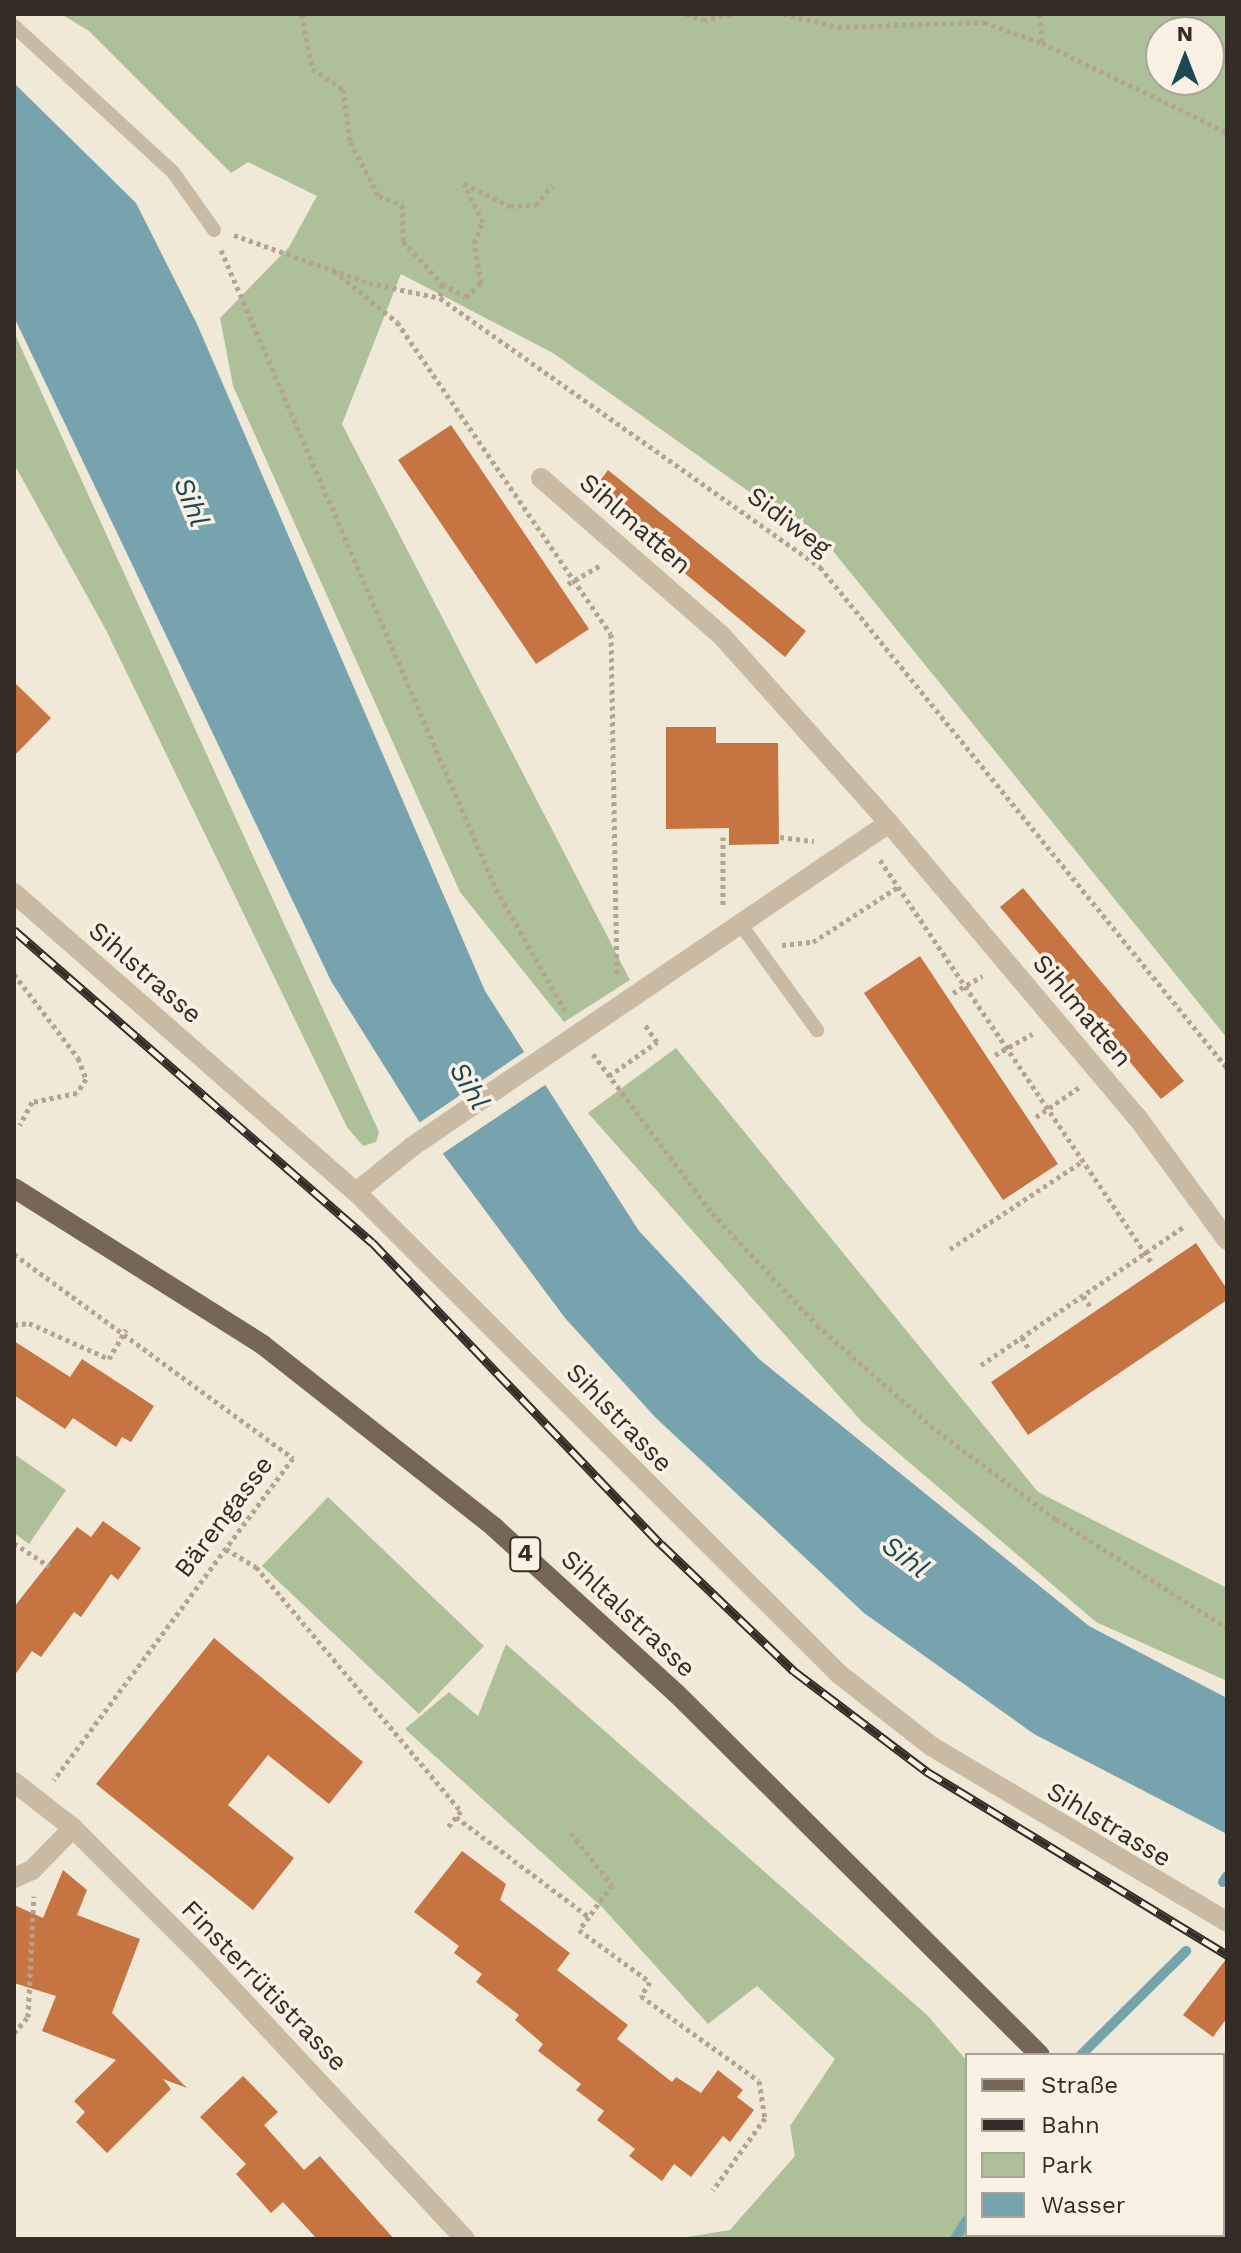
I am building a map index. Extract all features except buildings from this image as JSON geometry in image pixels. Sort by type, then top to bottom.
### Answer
[{"type":"main road","name":"Sihltalstrasse","points":[[14,1188],[263,1345],[494,1527],[676,1693],[1038,2053]]},
{"type":"street","name":"Sihlmatten","points":[[541,478],[721,635],[889,823],[1137,1117],[1227,1240]]},
{"type":"street","points":[[356,1192],[619,1008],[732,922],[889,823]]},
{"type":"street","name":"Sihlstrasse","points":[[14,893],[356,1192],[839,1674],[931,1746],[1227,1922]]},
{"type":"street","name":"Finsterrütistrasse","points":[[14,1782],[73,1828],[260,2016],[465,2239]]},
{"type":"street","points":[[23,1874],[73,1828]]},
{"type":"lane","points":[[14,26],[173,172],[214,230]]},
{"type":"lane","points":[[732,922],[762,954],[817,1030]]},
{"type":"path","points":[[302,14],[312,69],[343,89],[350,142],[379,196],[402,205],[403,241],[442,284],[466,297],[481,283],[474,243],[483,222],[464,184],[510,206],[536,205],[553,185]]},
{"type":"path","points":[[686,14],[703,20],[732,14]]},
{"type":"path","points":[[783,14],[838,27],[984,22],[1042,43],[1227,132]]},
{"type":"path","points":[[1040,14],[1042,43]]},
{"type":"path","name":"Sidiweg","points":[[214,230],[330,268],[440,298],[820,567],[1227,1068]]},
{"type":"path","points":[[330,268],[397,322],[611,634],[617,983]]},
{"type":"path","points":[[440,298],[442,284]]},
{"type":"path","points":[[541,530],[551,519]]},
{"type":"path","points":[[568,584],[603,563]]},
{"type":"path","points":[[723,837],[732,922]]},
{"type":"path","points":[[780,837],[824,844]]},
{"type":"path","points":[[877,856],[1153,1264]]},
{"type":"path","points":[[762,954],[813,942],[898,887]]},
{"type":"path","points":[[953,993],[992,970]]},
{"type":"path","points":[[14,974],[78,1058],[86,1079],[77,1093],[32,1102],[20,1125]]},
{"type":"path","points":[[609,1076],[657,1042],[640,1017]]},
{"type":"path","points":[[995,1055],[1042,1028]]},
{"type":"path","points":[[1036,1117],[1065,1101]]},
{"type":"path","points":[[950,1249],[1083,1161]]},
{"type":"path","points":[[981,1365],[1193,1221]]},
{"type":"path","name":"Bärengasse","points":[[14,1254],[126,1330],[293,1458],[38,1801]]},
{"type":"path","points":[[1083,1296],[1090,1306]]},
{"type":"path","points":[[14,1325],[29,1323],[109,1359],[126,1330]]},
{"type":"path","points":[[1022,1337],[1028,1348]]},
{"type":"path","points":[[14,1543],[49,1566]]},
{"type":"path","points":[[226,1549],[256,1567],[461,1811],[447,1828]]},
{"type":"path","points":[[456,1817],[589,1917]]},
{"type":"path","points":[[571,1833],[612,1885],[579,1930],[650,1982],[641,1996],[759,2081],[765,2118],[713,2190]]},
{"type":"path","points":[[14,2033],[28,2017],[23,1874]]},
{"type":"green space","points":[[61,14],[1227,14],[1227,1038],[833,551],[553,353],[401,274],[342,424],[630,980],[564,1022],[460,892],[233,386],[220,318],[289,247],[317,196],[248,162],[231,173],[89,31]]},
{"type":"green space","points":[[14,332],[379,1132],[376,1142],[363,1146],[347,1127],[106,630],[14,464]]},
{"type":"green space","points":[[676,1048],[1038,1492],[1227,1588],[1227,1681],[1096,1622],[862,1422],[588,1113]]},
{"type":"green space","points":[[14,1454],[66,1490],[29,1544],[14,1533]]},
{"type":"green space","points":[[328,1497],[484,1646],[419,1714],[262,1566]]},
{"type":"green space","points":[[506,1644],[927,2015],[965,2059],[965,2237],[1006,2237],[675,2239],[730,2230],[795,2156],[790,2126],[835,2059],[757,1986],[708,2024],[603,1908],[405,1729],[449,1692],[478,1716]]},
{"type":"water","name":"Sihl","points":[[14,83],[136,203],[197,324],[485,991],[639,1231],[759,1359],[1089,1626],[1227,1698],[1227,1834],[1034,1734],[864,1613],[655,1417],[565,1318],[420,1123],[331,981],[14,317]]},
{"type":"pier","points":[[527,1050],[548,1083],[439,1156],[416,1125]]},
{"type":"waterway","points":[[1223,1882],[1227,1876]]},
{"type":"waterway","points":[[1083,2053],[1186,1951]]},
{"type":"waterway","points":[[955,2239],[965,2223]]},
{"type":"railway","points":[[14,930],[372,1242],[661,1544],[794,1671],[926,1771],[1227,1955]]}]
